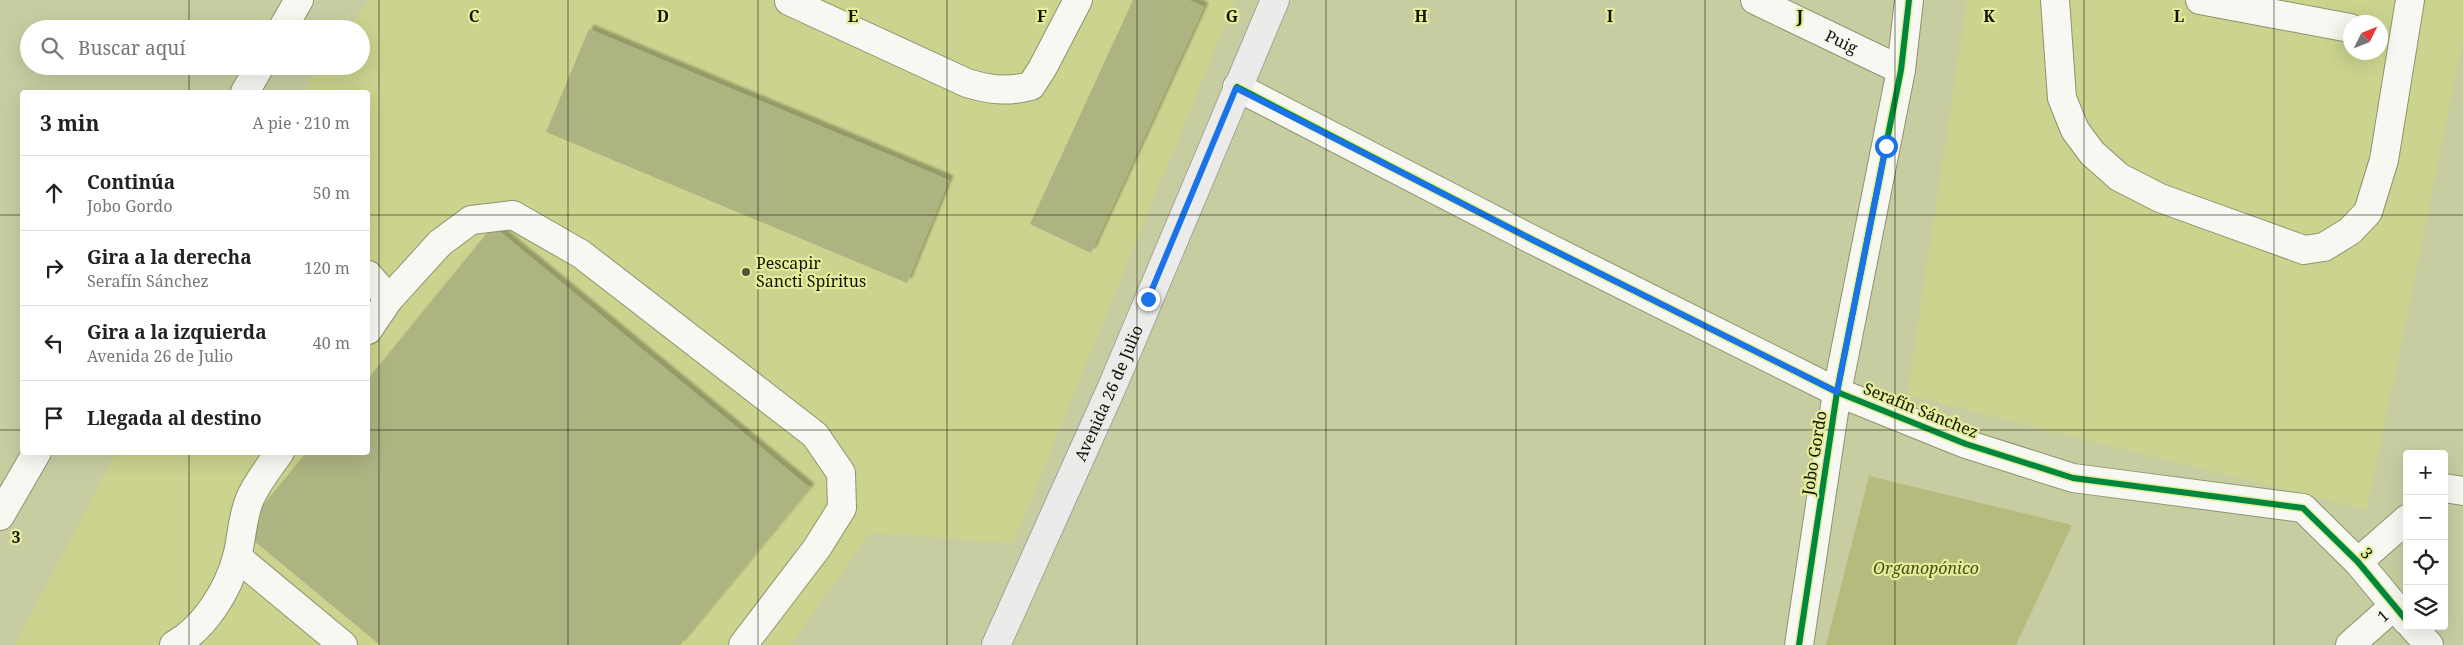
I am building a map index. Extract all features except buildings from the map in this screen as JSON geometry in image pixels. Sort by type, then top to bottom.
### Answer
[{"type":"main road","name":"Avenida 26 de Julio","points":[[996,645],[1112,387],[1236,88],[1275,0]]},
{"type":"street","points":[[287,20],[299,0]]},
{"type":"street","points":[[789,1],[967,83],[993,90],[1012,91],[1031,86],[1042,70],[1078,0]]},
{"type":"street","name":"Puig","points":[[1755,0],[1901,70]]},
{"type":"street","name":"Jobo Gordo","points":[[1799,645],[1837,392],[1901,70],[1909,0]]},
{"type":"street","points":[[2056,0],[2062,98],[2075,130],[2092,153],[2119,177],[2160,198],[2304,250],[2324,247],[2350,231],[2368,212],[2384,160],[2392,35],[2410,0]]},
{"type":"street","points":[[2200,0],[2343,27]]},
{"type":"street","points":[[246,90],[255,75]]},
{"type":"street","name":"Serafín Sánchez","points":[[1236,88],[1837,392],[1966,444],[2073,478],[2303,508]]},
{"type":"street","points":[[370,327],[389,299],[440,243],[471,220],[514,215],[581,254],[815,436],[841,473],[842,508],[818,548],[743,645]]},
{"type":"street","points":[[370,277],[389,299]]},
{"type":"street","points":[[0,516],[34,455]]},
{"type":"street","points":[[174,645],[206,618],[223,592],[237,557],[241,524],[250,500],[278,455]]},
{"type":"street","points":[[2448,489],[2463,491]]},
{"type":"street","name":"3","points":[[2303,508],[2358,562],[2400,614]]},
{"type":"street","points":[[2358,562],[2403,523]]},
{"type":"street","points":[[237,557],[342,645]]},
{"type":"street","name":"1","points":[[2350,645],[2400,614]]},
{"type":"street","points":[[2416,630],[2429,645]]},
{"type":"shaded area","name":"Pescapir Sancti Spíritus","points":[[369,0],[1235,0],[1013,543],[870,533],[790,645],[15,645],[115,455],[370,455],[370,90],[305,90],[313,75],[370,75],[370,20],[354,20]]},
{"type":"shaded area","points":[[1967,0],[2463,0],[2463,41],[2367,510],[1907,395]]},
{"type":"green space","name":"Organopónico","points":[[1869,476],[2072,525],[2016,645],[1826,645]]},
{"type":"cycle path","points":[[1799,645],[1837,392],[1901,70],[1909,0]]},
{"type":"cycle path","points":[[1237,87],[1533,240],[1837,392],[1966,444],[2073,478],[2303,508],[2358,562],[2403,616]]},
{"type":"place","name":"Pescapir Sancti Spíritus","points":[[746,272]]},
{"type":"route","points":[[1148,299],[1236,88],[1533,240],[1837,392],[1886,146]]}]
